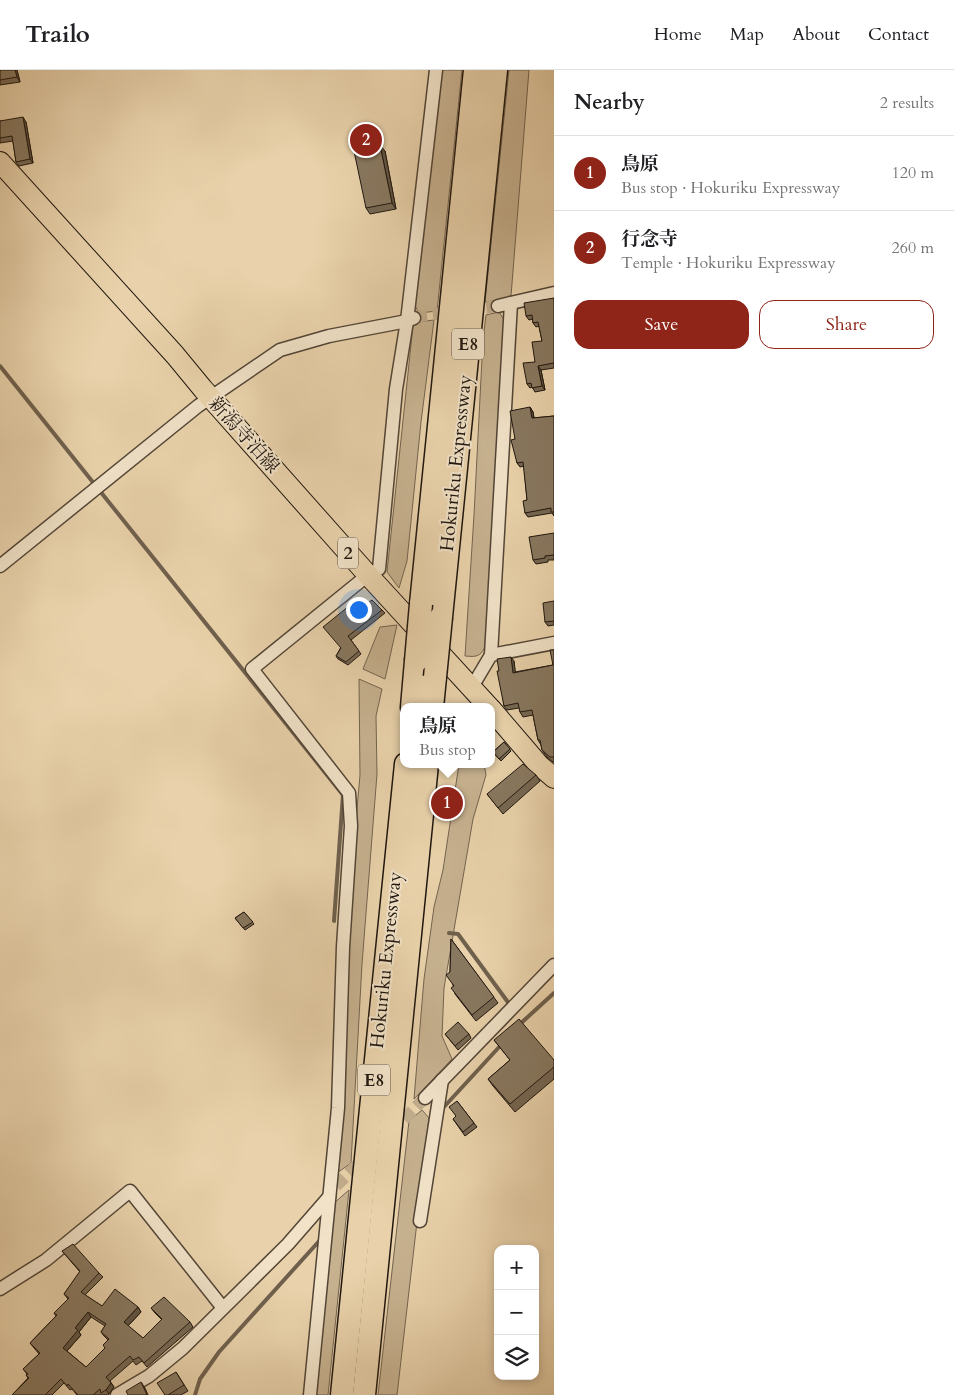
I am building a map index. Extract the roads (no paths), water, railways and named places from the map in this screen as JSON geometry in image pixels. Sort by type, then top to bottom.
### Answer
[{"type":"highway","name":"Hokuriku Expressway","points":[[412,703],[475,70]]},
{"type":"highway","name":"Hokuriku Expressway","points":[[433,703],[496,70]]},
{"type":"highway","name":"Hokuriku Expressway","points":[[342,1395],[406,768]]},
{"type":"highway","name":"Hokuriku Expressway","points":[[364,1395],[426,768]]},
{"type":"main road","name":"新潟寺泊線","points":[[0,162],[175,355],[368,575],[486,703]]},
{"type":"main road","name":"新潟寺泊線","points":[[495,714],[539,765],[554,778]]},
{"type":"street","points":[[310,1395],[338,1108],[342,947],[351,826],[349,793],[252,669],[368,575],[380,569],[396,389],[411,319],[436,70]]},
{"type":"street","points":[[498,306],[554,293]]},
{"type":"street","points":[[472,687],[491,655],[511,303]]},
{"type":"street","points":[[0,566],[210,397],[280,350],[328,336],[411,319]]},
{"type":"street","points":[[491,655],[554,643]]},
{"type":"street","points":[[425,1098],[554,965]]},
{"type":"street","points":[[420,1220],[442,1080]]},
{"type":"street","points":[[117,1395],[149,1376],[184,1348],[288,1244],[336,1186]]},
{"type":"street","points":[[0,1289],[46,1260],[130,1191],[223,1308]]},
{"type":"waterway","points":[[0,366],[343,795],[334,921]]},
{"type":"waterway","points":[[449,933],[458,934],[510,1005]]},
{"type":"waterway","points":[[519,1025],[554,993]]},
{"type":"waterway","points":[[443,1108],[501,1045]]},
{"type":"waterway","points":[[195,1395],[200,1379],[219,1352],[321,1239]]},
{"type":"tunnel","points":[[415,317],[498,306]]},
{"type":"tunnel","points":[[391,1132],[425,1098]]},
{"type":"tunnel","points":[[336,1186],[364,1158]]},
{"type":"place","name":"行念寺","points":[[366,140]]},
{"type":"place","name":"鳥原","points":[[447,803]]}]
